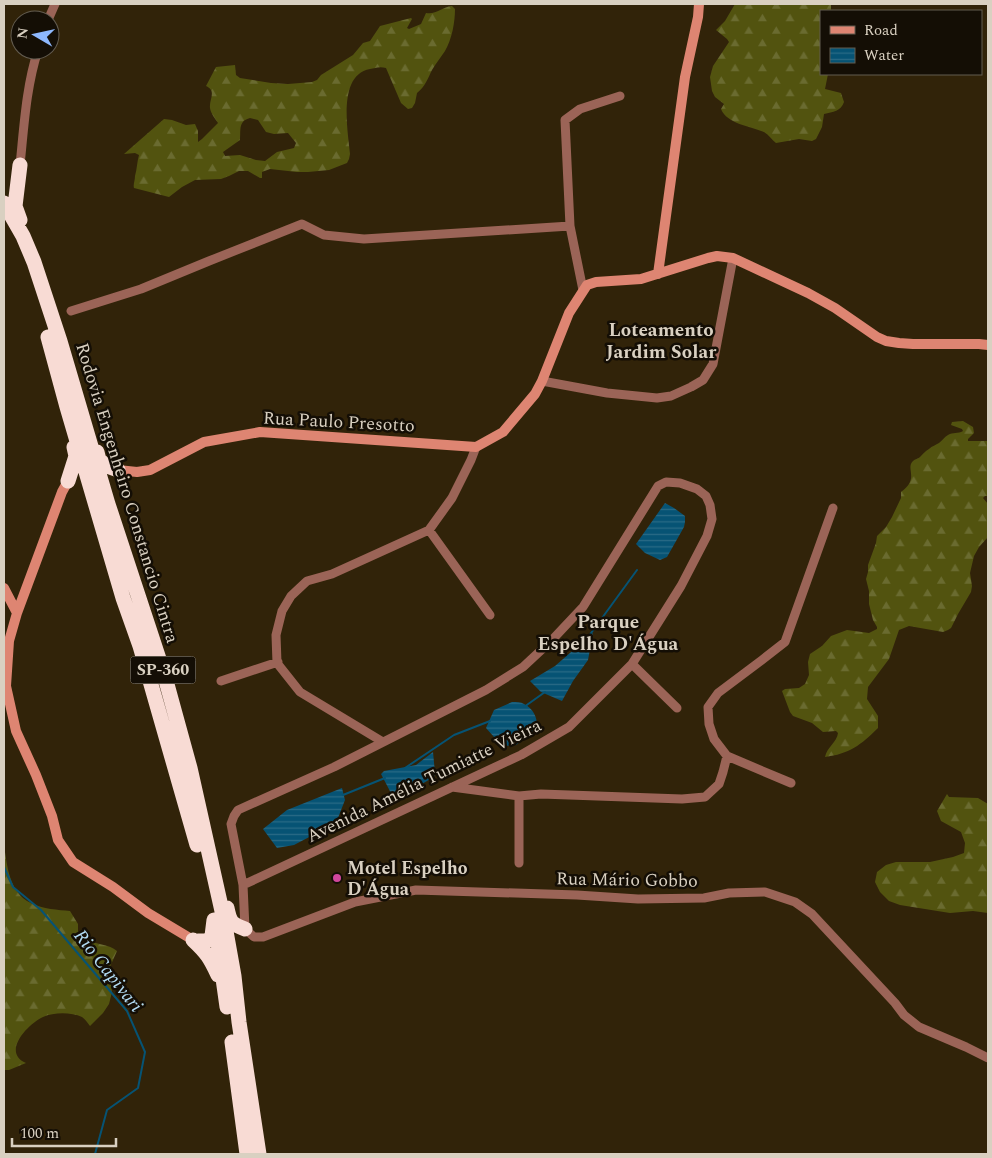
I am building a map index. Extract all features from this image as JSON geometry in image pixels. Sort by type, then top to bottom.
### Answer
[{"type":"highway","points":[[4,180],[10,180],[15,177],[20,165]]},
{"type":"highway","points":[[20,165],[15,206],[34,262]]},
{"type":"highway","name":"Rodovia Engenheiro Constancio Cintra","points":[[4,203],[23,236],[34,262],[60,341],[81,415],[123,598],[140,646],[193,831],[214,920],[247,1154]]},
{"type":"highway","name":"Rodovia Engenheiro Constancio Cintra","points":[[4,222],[19,249],[40,305],[67,407],[165,676],[190,768],[224,920],[234,976],[259,1154]]},
{"type":"highway","points":[[67,407],[76,456],[68,481]]},
{"type":"highway","points":[[81,415],[96,448],[99,460],[107,466],[118,470]]},
{"type":"highway","points":[[102,505],[103,470],[118,470]]},
{"type":"highway","points":[[68,481],[76,471],[79,471],[102,505]]},
{"type":"highway","points":[[201,818],[223,885],[228,915],[233,924],[245,929]]},
{"type":"highway","points":[[192,940],[205,942],[211,938],[214,920]]},
{"type":"highway","points":[[234,976],[233,941],[237,934],[245,929]]},
{"type":"highway","points":[[192,940],[205,951],[225,990]]},
{"type":"street","points":[[658,274],[685,78],[699,4]]},
{"type":"street","points":[[20,165],[26,105],[35,60]]},
{"type":"street","points":[[582,290],[570,226],[565,120],[580,109],[620,96]]},
{"type":"street","points":[[71,311],[141,290],[302,224],[324,235],[364,239],[570,226]]},
{"type":"street","points":[[383,742],[300,692],[278,662],[276,635],[282,611],[291,596],[307,581],[332,574],[429,530],[452,498],[472,460],[476,447],[503,432],[535,394],[569,313],[582,290],[587,285],[596,282],[641,279],[717,256],[733,258],[823,300],[877,337],[899,343],[988,345]]},
{"type":"street","points":[[542,381],[607,393],[657,398],[671,396],[703,380],[712,364],[733,258]]},
{"type":"street","name":"Rua Paulo Presotto","points":[[118,470],[137,472],[150,470],[204,442],[260,432],[476,447]]},
{"type":"street","points":[[68,481],[62,492],[17,613],[9,642],[6,686],[16,731],[46,800],[58,840],[73,862],[113,887],[148,913],[192,940]]},
{"type":"street","name":"Avenida Amélia Tumiatte Vieira","points":[[666,482],[680,483],[697,489],[706,496],[710,505],[712,519],[707,536],[681,586],[632,664],[569,727],[521,755],[243,885],[231,824],[238,810],[334,767],[486,690],[523,668],[583,607],[658,486],[666,482]]},
{"type":"street","points":[[791,783],[727,756],[714,740],[709,724],[708,707],[718,693],[785,642],[833,508]]},
{"type":"street","points":[[429,530],[490,615]]},
{"type":"street","points":[[4,588],[17,613]]},
{"type":"street","points":[[221,681],[278,662]]},
{"type":"street","points":[[632,664],[677,708]]},
{"type":"street","points":[[452,787],[519,796],[541,794],[682,799],[706,797],[719,784],[724,772],[727,756]]},
{"type":"street","points":[[519,796],[519,863]]},
{"type":"street","points":[[243,885],[245,929]]},
{"type":"street","name":"Rua Mário Gobbo","points":[[245,929],[254,938],[263,937],[356,902],[416,890],[638,899],[704,898],[729,893],[765,892],[795,902],[812,914],[904,1015],[919,1027],[988,1058]]},
{"type":"green space","points":[[735,4],[831,4],[831,10],[820,10],[820,75],[828,75],[825,89],[841,93],[844,102],[839,109],[824,114],[822,127],[816,139],[812,141],[799,139],[776,143],[764,132],[740,124],[724,114],[721,109],[724,104],[715,97],[710,77],[713,66],[729,42],[716,30],[725,21]]},
{"type":"green space","points":[[452,6],[455,9],[450,41],[424,85],[417,93],[412,108],[408,109],[401,103],[386,68],[380,67],[360,73],[353,82],[347,105],[350,154],[347,163],[329,170],[308,172],[270,169],[262,172],[262,178],[248,171],[239,171],[221,179],[195,180],[169,197],[134,188],[139,155],[135,153],[124,154],[164,119],[186,125],[195,124],[198,131],[198,142],[218,123],[210,108],[212,93],[206,86],[216,67],[235,65],[236,75],[240,78],[271,83],[312,82],[353,55],[363,43],[370,41],[380,26],[411,18],[407,28],[409,29],[421,24],[426,13],[433,13]],"holes":[[[250,118],[258,120],[266,132],[274,134],[288,133],[296,143],[294,148],[277,152],[265,161],[240,155],[225,156],[223,152],[240,140],[241,126],[244,121]]]},
{"type":"green space","points":[[963,421],[973,427],[974,433],[968,441],[988,441],[988,496],[983,498],[988,504],[988,537],[974,556],[970,573],[971,592],[951,628],[948,630],[943,632],[909,626],[899,630],[889,659],[868,687],[867,699],[878,716],[878,728],[854,748],[841,754],[825,757],[838,733],[836,731],[823,732],[812,723],[793,716],[782,691],[799,688],[805,684],[809,675],[808,662],[810,654],[822,646],[831,636],[847,630],[869,633],[877,629],[869,604],[869,591],[866,579],[868,565],[877,536],[886,527],[901,498],[901,492],[910,482],[910,467],[913,461],[947,436],[963,431],[951,425],[952,422]]},
{"type":"green space","points":[[947,794],[949,797],[978,798],[988,804],[988,913],[973,911],[950,913],[900,905],[889,901],[880,892],[875,882],[877,872],[886,865],[896,862],[930,862],[964,853],[965,843],[961,832],[941,821],[937,811]]},
{"type":"green space","points":[[4,845],[10,878],[18,893],[40,907],[70,911],[78,924],[78,931],[84,938],[117,951],[109,969],[112,992],[109,1004],[103,1013],[90,1026],[82,1017],[68,1013],[57,1013],[43,1017],[24,1032],[16,1045],[16,1052],[19,1058],[26,1063],[9,1070],[4,1070]]},
{"type":"water","points":[[665,503],[685,516],[685,522],[667,557],[660,560],[645,553],[636,544]]},
{"type":"water","points":[[593,633],[588,660],[562,701],[541,692],[530,681],[555,666]]},
{"type":"water","points":[[512,702],[521,703],[533,711],[537,722],[537,729],[516,745],[502,746],[486,728],[494,710]]},
{"type":"water","points":[[433,752],[434,777],[420,785],[392,795],[381,774],[384,771],[416,765]]},
{"type":"water","points":[[342,788],[345,800],[336,823],[294,845],[277,848],[263,829],[287,810]]},
{"type":"waterway","points":[[586,640],[637,570]]},
{"type":"waterway","points":[[524,707],[545,692]]},
{"type":"waterway","points":[[405,768],[454,735],[490,721]]},
{"type":"waterway","points":[[343,795],[385,778]]},
{"type":"waterway","name":"Rio Capivari","points":[[4,867],[13,887],[41,910],[127,1011],[145,1052],[138,1088],[107,1110],[95,1154]]},
{"type":"place","name":"Motel Espelho D'Água","points":[[337,878]]},
{"type":"district","name":"Loteamento Jardim Solar","points":[[661,341]]},
{"type":"district","name":"Parque Espelho D'Água","points":[[608,633]]}]
